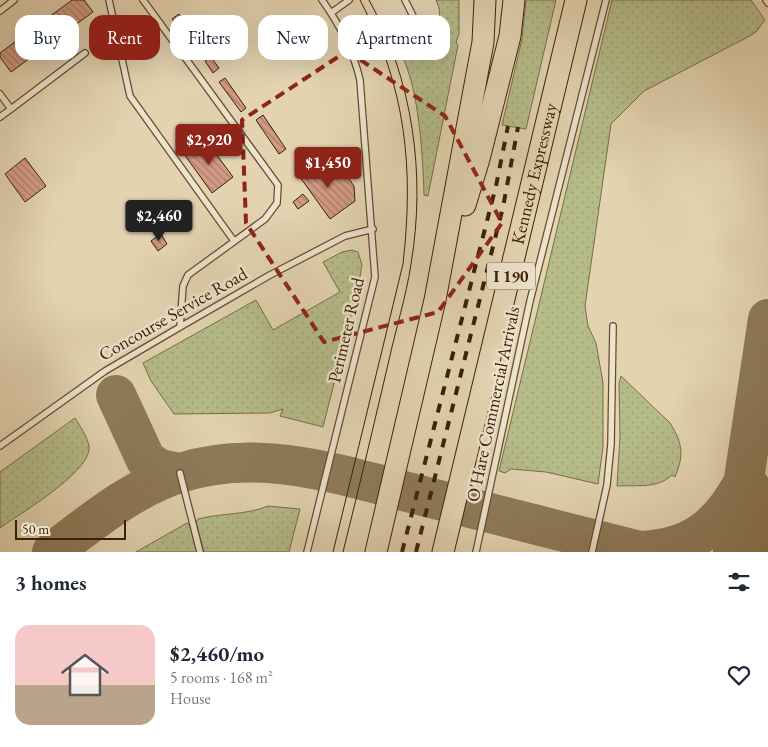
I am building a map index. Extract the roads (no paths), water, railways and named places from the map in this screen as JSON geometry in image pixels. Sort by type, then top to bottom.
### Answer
[{"type":"highway","points":[[376,552],[435,300],[483,42],[485,0]]},
{"type":"highway","points":[[435,300],[479,159],[510,36],[514,0]]},
{"type":"highway","name":"Kennedy Expressway","points":[[443,552],[576,0]]},
{"type":"lane","points":[[0,11],[14,0]]},
{"type":"lane","points":[[109,0],[130,96],[234,241]]},
{"type":"lane","points":[[143,0],[278,185],[277,203],[265,219],[188,275],[183,286],[180,327]]},
{"type":"lane","points":[[331,13],[349,0]]},
{"type":"lane","points":[[405,0],[412,15]]},
{"type":"lane","name":"O'Hare Commercial Arrivals","points":[[476,552],[530,301],[606,0]]},
{"type":"lane","name":"Perimeter Road","points":[[307,552],[375,277],[360,80],[352,51],[325,1]]},
{"type":"lane","points":[[0,117],[85,53]]},
{"type":"lane","points":[[0,94],[11,109]]},
{"type":"lane","name":"Concourse Service Road","points":[[0,446],[105,371],[180,327],[270,275],[344,236],[372,229]]},
{"type":"lane","points":[[592,552],[607,485],[610,452],[613,326]]},
{"type":"lane","points":[[180,473],[200,552]]},
{"type":"tram line","points":[[333,552],[403,264],[406,228],[406,161],[403,128],[397,96],[376,32],[360,0]]},
{"type":"tram line","points":[[343,552],[411,264],[417,196],[416,162],[406,95],[384,31],[369,0]]},
{"type":"railway","points":[[402,552],[496,186],[508,126]]},
{"type":"railway","points":[[416,552],[503,207],[518,127]]}]
